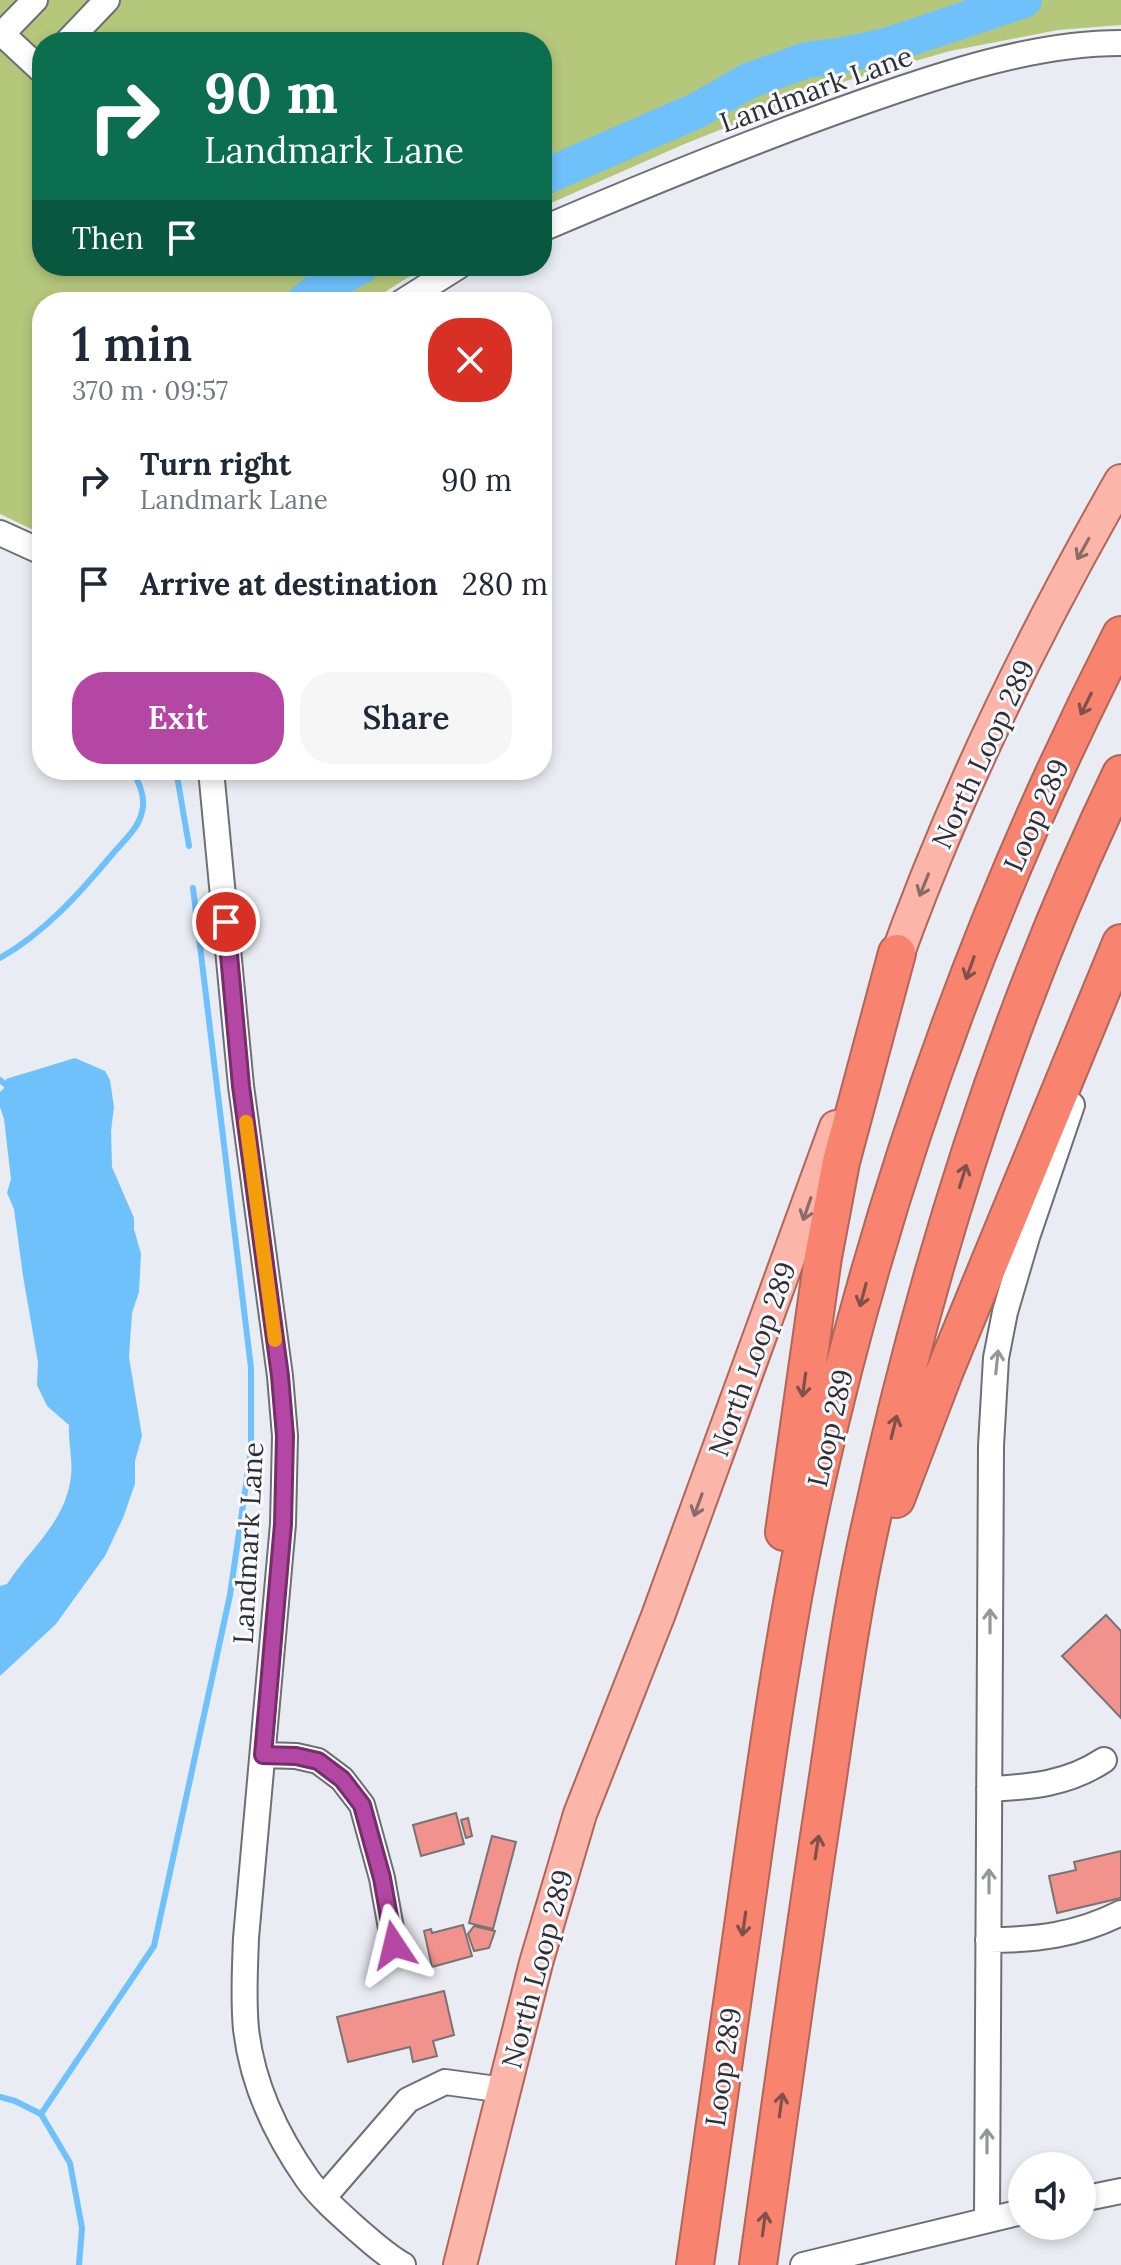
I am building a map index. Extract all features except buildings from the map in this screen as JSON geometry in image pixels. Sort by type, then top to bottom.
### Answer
[{"type":"highway","name":"Loop 289","points":[[695,2265],[758,1819],[795,1587],[838,1391],[912,1131],[977,950],[1049,782],[1121,635]]},
{"type":"highway","points":[[758,2265],[843,1677],[863,1564],[910,1358],[973,1145],[1015,1027],[1047,942],[1121,774]]},
{"type":"highway","points":[[843,1677],[889,1517],[944,1373],[1121,943]]},
{"type":"highway","points":[[758,1819],[774,1612],[823,1257],[841,1162],[897,953]]},
{"type":"main road","name":"North Loop 289","points":[[460,2265],[536,1963],[580,1814],[658,1616],[784,1274],[897,953],[947,828],[1001,712],[1066,580],[1121,481]]},
{"type":"street","points":[[32,62],[1,33],[35,0]]},
{"type":"street","points":[[77,32],[107,0]]},
{"type":"street","name":"Landmark Lane","points":[[552,225],[692,166],[902,88],[959,70],[1036,53],[1121,43]]},
{"type":"street","points":[[418,292],[443,276]]},
{"type":"street","points":[[0,533],[32,547]]},
{"type":"street","name":"Landmark Lane","points":[[212,780],[241,1086],[280,1376],[285,1436],[283,1524],[246,1938],[246,2030],[255,2074],[276,2126],[309,2182],[388,2257],[403,2265]]},
{"type":"street","points":[[987,2219],[991,1446],[996,1358],[1005,1312],[1027,1237],[1075,1095],[1121,975]]},
{"type":"street","points":[[263,1755],[296,1756],[318,1761],[342,1779],[362,1805],[382,1878],[394,1945]]},
{"type":"street","points":[[989,1789],[1035,1787],[1086,1772],[1104,1760]]},
{"type":"street","points":[[988,1940],[1032,1940],[1097,1925],[1121,1913]]},
{"type":"street","points":[[324,2197],[408,2100],[445,2082],[504,2090]]},
{"type":"street","points":[[1096,2196],[1121,2191]]},
{"type":"street","points":[[803,2265],[1008,2215]]},
{"type":"green space","points":[[0,0],[1121,0],[1121,25],[1058,30],[950,51],[832,85],[682,145],[552,203],[552,32],[32,32],[32,276],[410,276],[385,292],[32,292],[32,529],[0,514]]},
{"type":"water","points":[[75,1058],[105,1071],[110,1080],[114,1107],[112,1167],[134,1218],[141,1254],[139,1292],[132,1313],[129,1357],[142,1436],[135,1461],[135,1484],[105,1556],[56,1624],[0,1676],[0,1586],[7,1584],[55,1521],[68,1492],[71,1470],[69,1425],[47,1406],[37,1385],[38,1362],[14,1209],[7,1193],[11,1179],[0,1092],[6,1079]]},
{"type":"waterway","points":[[552,174],[698,110],[748,81],[807,60],[889,45],[1024,0]]},
{"type":"waterway","points":[[316,292],[343,276]]},
{"type":"waterway","points":[[0,958],[60,912],[133,830],[143,806],[137,780]]},
{"type":"waterway","points":[[178,780],[189,846]]},
{"type":"waterway","points":[[41,2114],[154,1946],[230,1595],[251,1450],[251,1368],[193,888]]},
{"type":"waterway","points":[[0,1080],[11,1089]]},
{"type":"waterway","points":[[0,2097],[41,2114],[70,2163],[82,2228],[79,2265]]},
{"type":"slow traffic","points":[[246,1122],[275,1340]]},
{"type":"route","points":[[226,922],[241,1086],[280,1376],[285,1436],[283,1524],[263,1755],[296,1756],[318,1761],[342,1779],[362,1805],[382,1878],[394,1945]]}]
